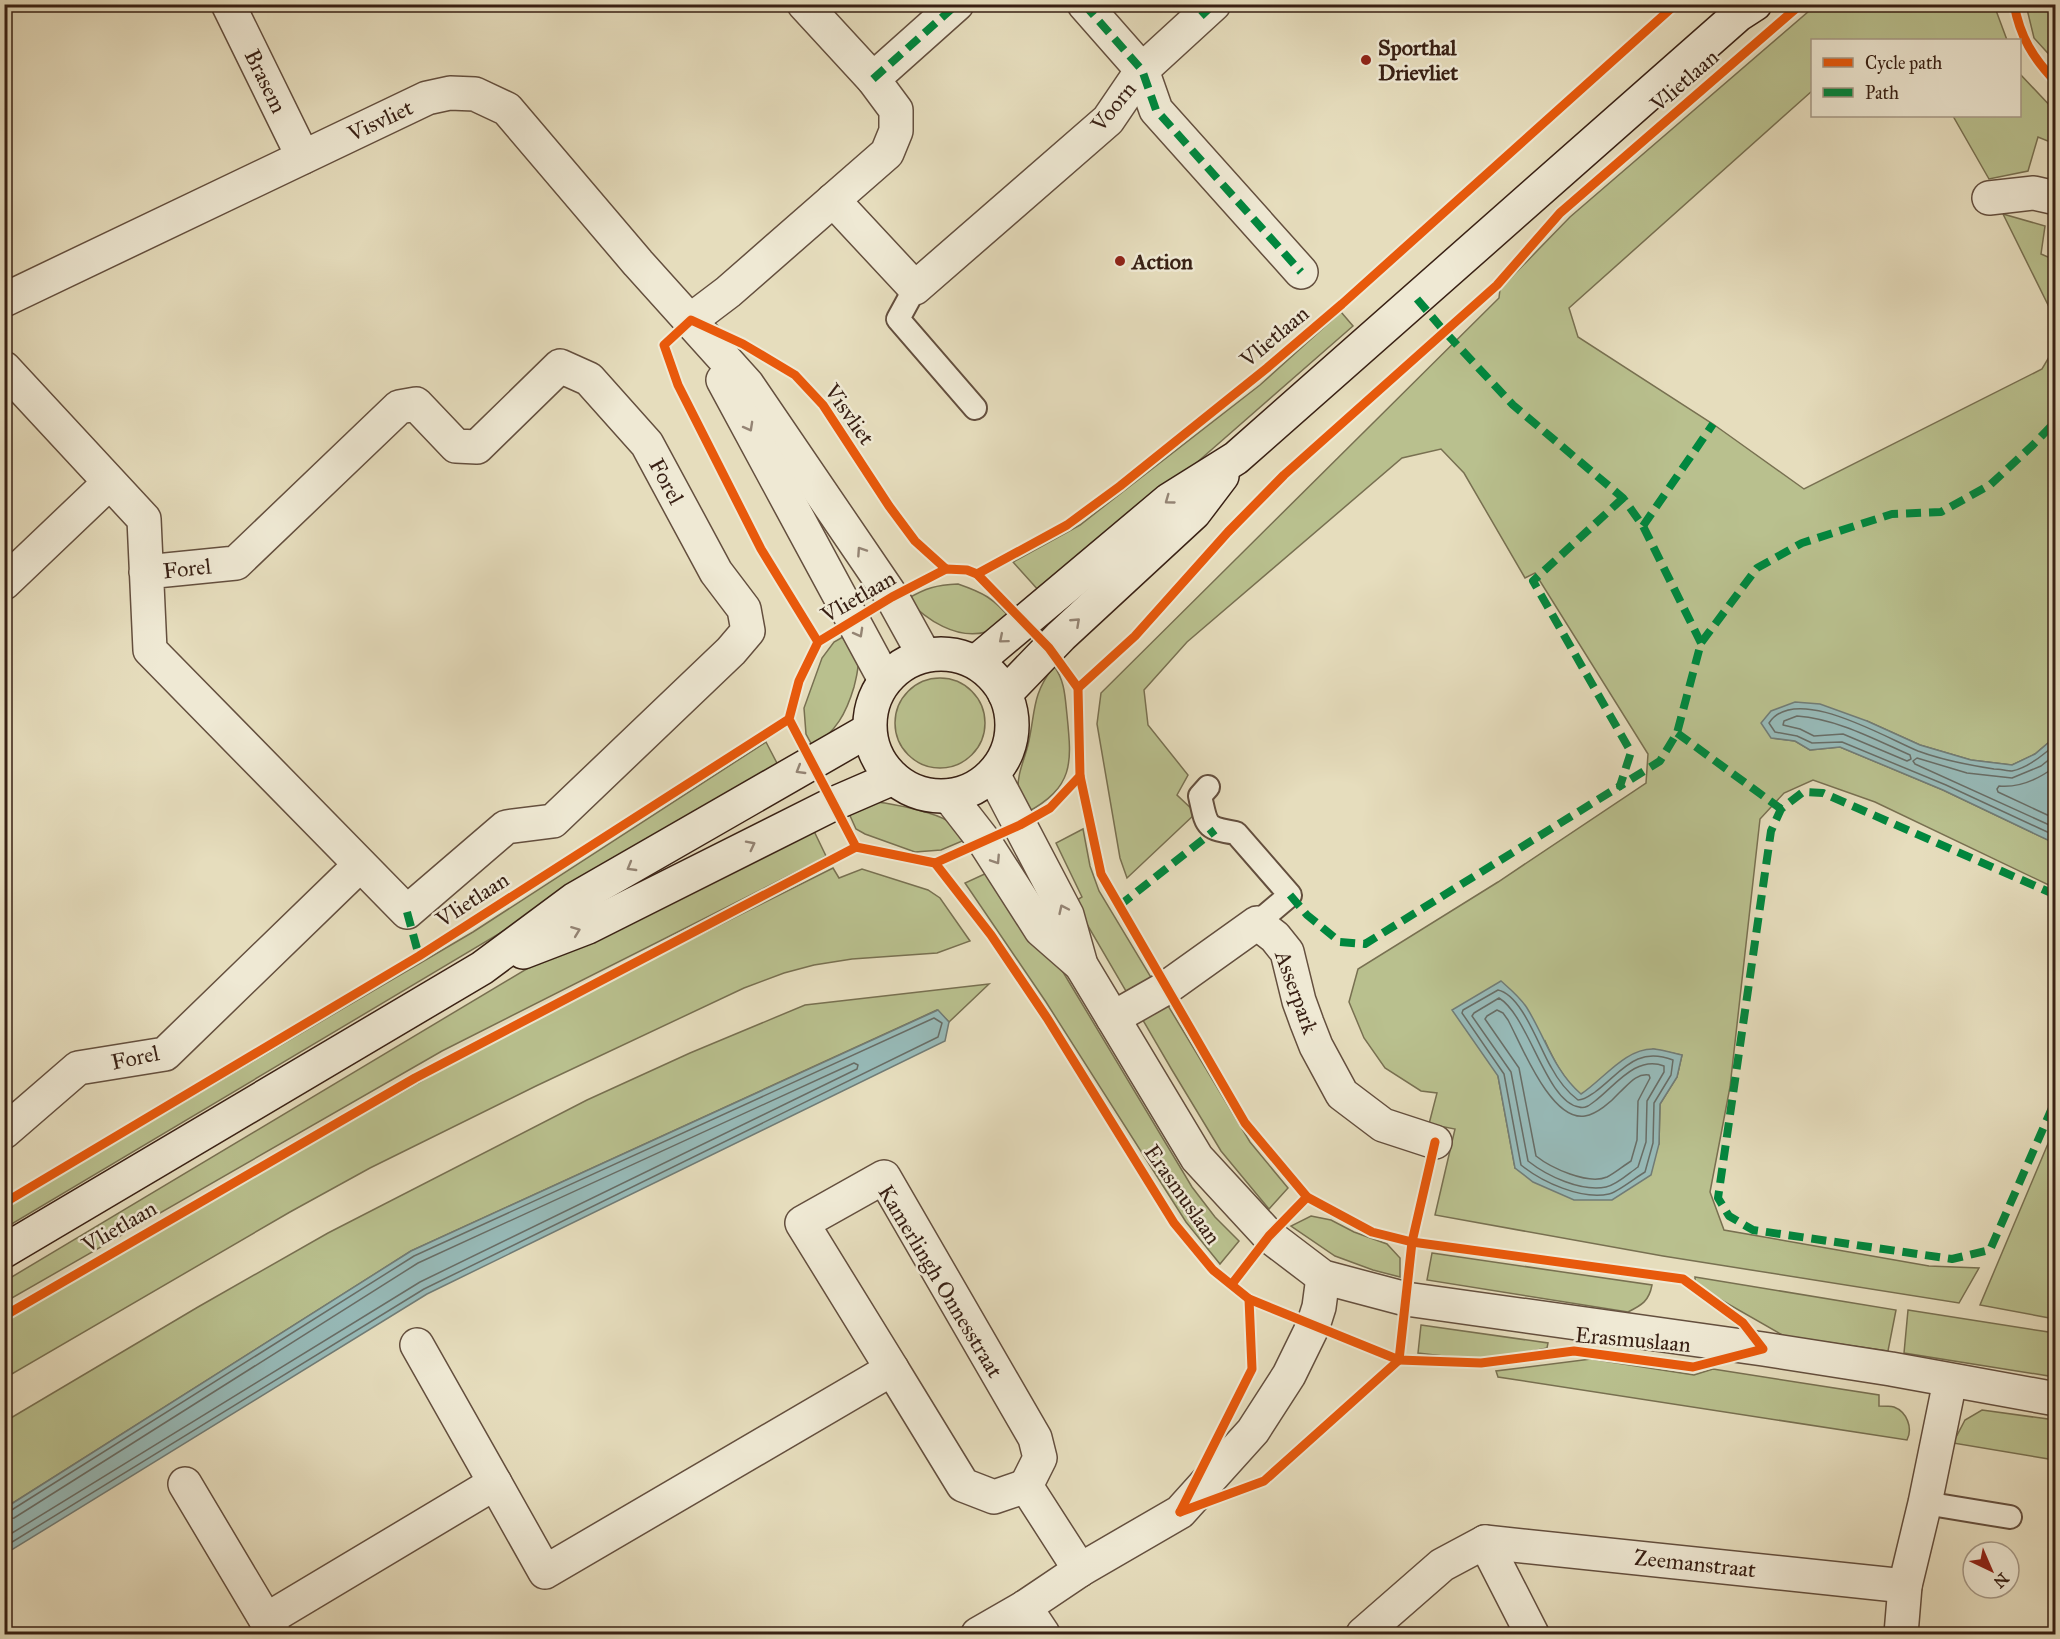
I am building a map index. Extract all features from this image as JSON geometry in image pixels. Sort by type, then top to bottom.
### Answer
[{"type":"street","name":"Brasem","points":[[228,4],[303,157]]},
{"type":"street","points":[[691,320],[728,292],[886,153],[896,131],[896,110],[873,79],[804,4]]},
{"type":"street","points":[[873,79],[957,4]]},
{"type":"street","points":[[1084,4],[1142,70],[1208,10]]},
{"type":"street","name":"Vlietlaan","points":[[976,662],[1169,500],[1236,458],[1746,8]]},
{"type":"street","name":"Voorn","points":[[1142,70],[1156,110],[1301,272]]},
{"type":"street","name":"Voorn","points":[[915,288],[1108,120],[1142,70]]},
{"type":"street","name":"Visvliet","points":[[4,300],[427,98],[450,93],[475,94],[507,109],[638,263],[747,384],[892,597],[924,656]]},
{"type":"street","points":[[1989,198],[2034,193],[2055,198]]},
{"type":"street","points":[[833,200],[915,288]]},
{"type":"street","name":"Visvliet","points":[[691,320],[885,680]]},
{"type":"street","name":"Forel","points":[[4,368],[144,519],[146,572],[150,650],[406,912],[506,827],[553,822],[731,651],[748,631],[744,609],[716,572],[647,444],[589,379],[560,366],[477,447],[456,447],[416,404],[399,407],[236,563],[146,572]]},
{"type":"street","name":"Vlietlaan","points":[[1005,694],[1061,636],[1194,513],[1236,458]]},
{"type":"street","points":[[4,583],[109,483]]},
{"type":"street","points":[[942,653],[976,662],[997,681],[1005,694],[1012,721],[1008,750],[993,774],[965,792],[949,796],[919,794],[893,778],[881,764],[873,748],[869,730],[870,712],[876,695],[885,680],[896,669],[924,656],[942,653]]},
{"type":"street","name":"Vlietlaan","points":[[4,1251],[482,968],[575,899],[869,730]]},
{"type":"street","name":"Erasmuslaan","points":[[993,774],[1067,915],[1081,965],[1197,1158],[1269,1236],[1323,1277],[1406,1299],[1763,1348],[2055,1399]]},
{"type":"street","name":"Vlietlaan","points":[[482,968],[588,927],[833,804],[893,778]]},
{"type":"street","name":"Erasmuslaan","points":[[949,796],[984,841],[1041,930],[1081,965]]},
{"type":"street","name":"Forel","points":[[4,1132],[78,1068],[165,1054],[360,865]]},
{"type":"street","points":[[1113,1018],[1166,988],[1257,924]]},
{"type":"street","name":"Asserpark","points":[[1257,924],[1275,937],[1287,952],[1299,1001],[1316,1046],[1342,1094],[1383,1125],[1435,1142]]},
{"type":"street","name":"Kamerlingh Onnesstraat","points":[[884,1177],[1035,1438],[1040,1458],[1026,1486],[994,1497],[963,1485],[802,1223],[884,1177]]},
{"type":"street","points":[[978,1635],[1080,1570],[1180,1512],[1253,1431],[1289,1376],[1313,1326],[1319,1306],[1323,1277]]},
{"type":"street","points":[[417,1345],[545,1572],[892,1369]]},
{"type":"street","points":[[1901,1635],[1905,1586],[1950,1381]]},
{"type":"street","points":[[185,1484],[270,1627],[495,1483]]},
{"type":"street","points":[[1026,1486],[1080,1570]]},
{"type":"street","points":[[1363,1635],[1442,1565],[1485,1542],[1532,1635]]},
{"type":"street","name":"Zeemanstraat","points":[[1485,1542],[1905,1586]]},
{"type":"street","points":[[1025,1607],[1043,1635]]},
{"type":"lane","name":"Voorn","points":[[915,288],[898,319],[975,408]]},
{"type":"lane","points":[[1208,787],[1200,796],[1207,823],[1215,830],[1236,833],[1290,895],[1257,924]]},
{"type":"lane","points":[[1925,1503],[2010,1517]]},
{"type":"green space","points":[[1816,5],[1994,5],[2007,39],[1811,39],[1811,92],[1569,308],[1578,337],[1713,424],[1804,489],[2042,369],[2055,347],[2055,737],[2035,754],[2012,765],[1971,760],[1920,745],[1867,721],[1772,738],[1795,741],[1810,750],[1840,747],[1943,790],[2052,842],[2055,840],[2055,888],[1875,802],[1813,780],[1784,793],[1760,819],[1730,1087],[1710,1192],[1724,1230],[1929,1266],[1979,1268],[1959,1303],[1663,1256],[1435,1215],[1455,1129],[1429,1124],[1437,1093],[1421,1091],[1385,1068],[1364,1038],[1349,1002],[1358,969],[1498,882],[1646,783],[1648,754],[1535,573],[1525,578],[1464,473],[1441,449],[1402,458],[1187,642],[1144,690],[1148,725],[1188,775],[1177,795],[1196,813],[1127,878],[1120,858],[1097,724],[1101,693],[1499,298],[1500,289],[1570,217]],"holes":[[[1545,1041],[1556,1063],[1581,1095],[1601,1080],[1653,1049],[1682,1055],[1677,1077],[1660,1104],[1659,1144],[1515,1168],[1498,1076]]]},
{"type":"green space","points":[[2026,5],[2055,5],[2055,61],[2034,38]]},
{"type":"green space","points":[[2021,75],[2055,111],[2055,144],[2038,137],[2028,171],[1989,179],[1954,117],[2021,117]]},
{"type":"green space","points":[[2003,214],[2045,226],[2041,254],[2055,260],[2055,319]]},
{"type":"green space","points":[[1341,312],[1353,326],[1178,479],[1040,592],[1013,562],[1080,525],[1260,385]]},
{"type":"green space","points":[[958,584],[987,597],[1011,619],[999,627],[975,634],[953,631],[933,621],[907,599],[931,588]]},
{"type":"green space","points":[[848,634],[858,660],[854,687],[839,721],[828,735],[813,747],[806,734],[804,708],[822,658],[834,642]]},
{"type":"green space","points":[[1054,666],[1060,677],[1065,696],[1069,761],[1066,773],[1053,794],[1026,813],[1018,791],[1021,768],[1028,745],[1035,704],[1041,686]]},
{"type":"green space","points":[[940,678],[957,682],[972,691],[981,706],[985,723],[981,740],[972,755],[957,764],[940,768],[923,764],[908,755],[899,740],[895,723],[899,706],[908,691],[923,682]]},
{"type":"green space","points":[[766,742],[779,767],[5,1228],[4,1208],[473,932]]},
{"type":"green space","points":[[876,802],[914,809],[943,818],[967,839],[941,850],[915,852],[865,834],[856,829],[847,809]]},
{"type":"green space","points":[[812,827],[826,856],[818,861],[442,1051],[5,1302],[5,1281],[585,934]]},
{"type":"green space","points":[[1083,829],[1090,866],[1099,891],[1250,1142],[1288,1188],[1269,1209],[1221,1151],[1074,902],[1082,897],[1056,843]]},
{"type":"green space","points":[[833,868],[839,878],[862,869],[928,890],[940,898],[970,941],[937,953],[852,959],[814,965],[744,988],[536,1086],[370,1168],[5,1378],[5,1319],[432,1075],[620,975]]},
{"type":"green space","points":[[989,872],[1063,972],[1192,1187],[1215,1217],[1239,1241],[1220,1264],[1186,1222],[1046,1002],[965,883]]},
{"type":"green space","points":[[989,984],[949,1022],[937,1010],[411,1251],[5,1508],[4,1422],[328,1233],[587,1100],[690,1053],[805,1005]]},
{"type":"green space","points":[[2055,1127],[2055,1319],[1980,1305]]},
{"type":"green space","points":[[1311,1216],[1331,1220],[1354,1232],[1387,1244],[1400,1258],[1400,1277],[1335,1256],[1291,1226]]},
{"type":"green space","points":[[1432,1253],[1652,1285],[1644,1302],[1628,1312],[1427,1280]]},
{"type":"green space","points":[[1695,1277],[1896,1310],[1888,1351],[1784,1336],[1695,1285]]},
{"type":"green space","points":[[1908,1310],[2055,1333],[2055,1377],[1904,1353]]},
{"type":"green space","points":[[1421,1325],[1548,1343],[1547,1348],[1493,1359],[1477,1360],[1418,1353]]},
{"type":"green space","points":[[1591,1359],[1694,1375],[1713,1369],[1879,1395],[1879,1406],[1894,1407],[1905,1416],[1908,1421],[1909,1435],[1907,1440],[1498,1377],[1496,1371]]},
{"type":"green space","points":[[1982,1410],[2055,1420],[2055,1460],[1953,1443],[1965,1420]]},
{"type":"water","points":[[1795,702],[1820,704],[1867,721],[1920,745],[1971,760],[2012,765],[2035,754],[2055,737],[2055,840],[2052,842],[1943,790],[1840,747],[1810,750],[1795,741],[1771,738],[1761,723],[1771,711]]},
{"type":"water","points":[[1501,981],[1524,1004],[1557,1064],[1581,1094],[1624,1059],[1643,1050],[1654,1049],[1682,1055],[1677,1077],[1660,1104],[1659,1144],[1651,1175],[1612,1200],[1574,1200],[1533,1182],[1515,1168],[1498,1076],[1452,1010]]},
{"type":"water","points":[[938,1010],[949,1022],[945,1041],[427,1294],[5,1554],[5,1508],[411,1251]]},
{"type":"marked path","points":[[873,79],[957,4]]},
{"type":"marked path","points":[[1084,4],[1142,70],[1156,110],[1301,272]]},
{"type":"marked path","points":[[1201,16],[1214,4]]},
{"type":"marked path","points":[[1417,299],[1513,405],[1623,498],[1643,526],[1701,643]]},
{"type":"marked path","points":[[1623,498],[1533,581],[1631,752],[1620,786],[1660,761],[1677,733],[1701,643],[1757,568],[1802,543],[1892,514],[1941,512],[1990,485],[2056,421]]},
{"type":"marked path","points":[[1643,526],[1713,424]]},
{"type":"marked path","points":[[1677,733],[1781,809]]},
{"type":"marked path","points":[[1290,895],[1307,915],[1340,942],[1365,944],[1620,786]]},
{"type":"marked path","points":[[2056,895],[1823,793],[1803,792],[1781,809],[1771,831],[1718,1198],[1729,1216],[1753,1230],[1952,1259],[1990,1250],[2056,1099]]},
{"type":"marked path","points":[[1119,906],[1215,830]]},
{"type":"marked path","points":[[407,912],[419,956]]},
{"type":"cycle path","points":[[977,574],[1067,525],[1120,486],[1267,368],[1342,304],[1676,4]]},
{"type":"cycle path","points":[[1078,688],[1135,636],[1228,532],[1284,475],[1497,285],[1560,213],[1801,4]]},
{"type":"cycle path","points":[[2014,4],[2024,37],[2056,82]]},
{"type":"cycle path","points":[[818,642],[761,549],[678,385],[664,345],[691,320],[743,344],[795,375],[823,405],[889,506],[915,541],[946,569]]},
{"type":"cycle path","points":[[4,1203],[419,956],[789,719],[799,681],[818,642],[892,597],[946,569],[967,570],[977,574],[1049,648],[1078,688],[1080,776],[1050,808],[1020,825],[935,863],[856,847],[789,719]]},
{"type":"cycle path","points":[[935,863],[991,935],[1047,1018],[1174,1223],[1213,1270],[1249,1299],[1399,1360],[1481,1363],[1574,1351],[1693,1367],[1763,1349],[1743,1323],[1683,1279],[1412,1242],[1372,1232],[1307,1197],[1245,1123],[1101,874],[1080,776]]},
{"type":"cycle path","points":[[4,1316],[415,1078],[856,847]]},
{"type":"cycle path","points":[[1180,1512],[1264,1481],[1399,1360],[1412,1242],[1435,1142]]},
{"type":"cycle path","points":[[1232,1284],[1269,1236],[1307,1197]]},
{"type":"cycle path","points":[[1180,1512],[1252,1369],[1249,1299]]},
{"type":"place","name":"Sporthal Drievliet","points":[[1366,60]]},
{"type":"place","name":"Action","points":[[1120,261]]}]
